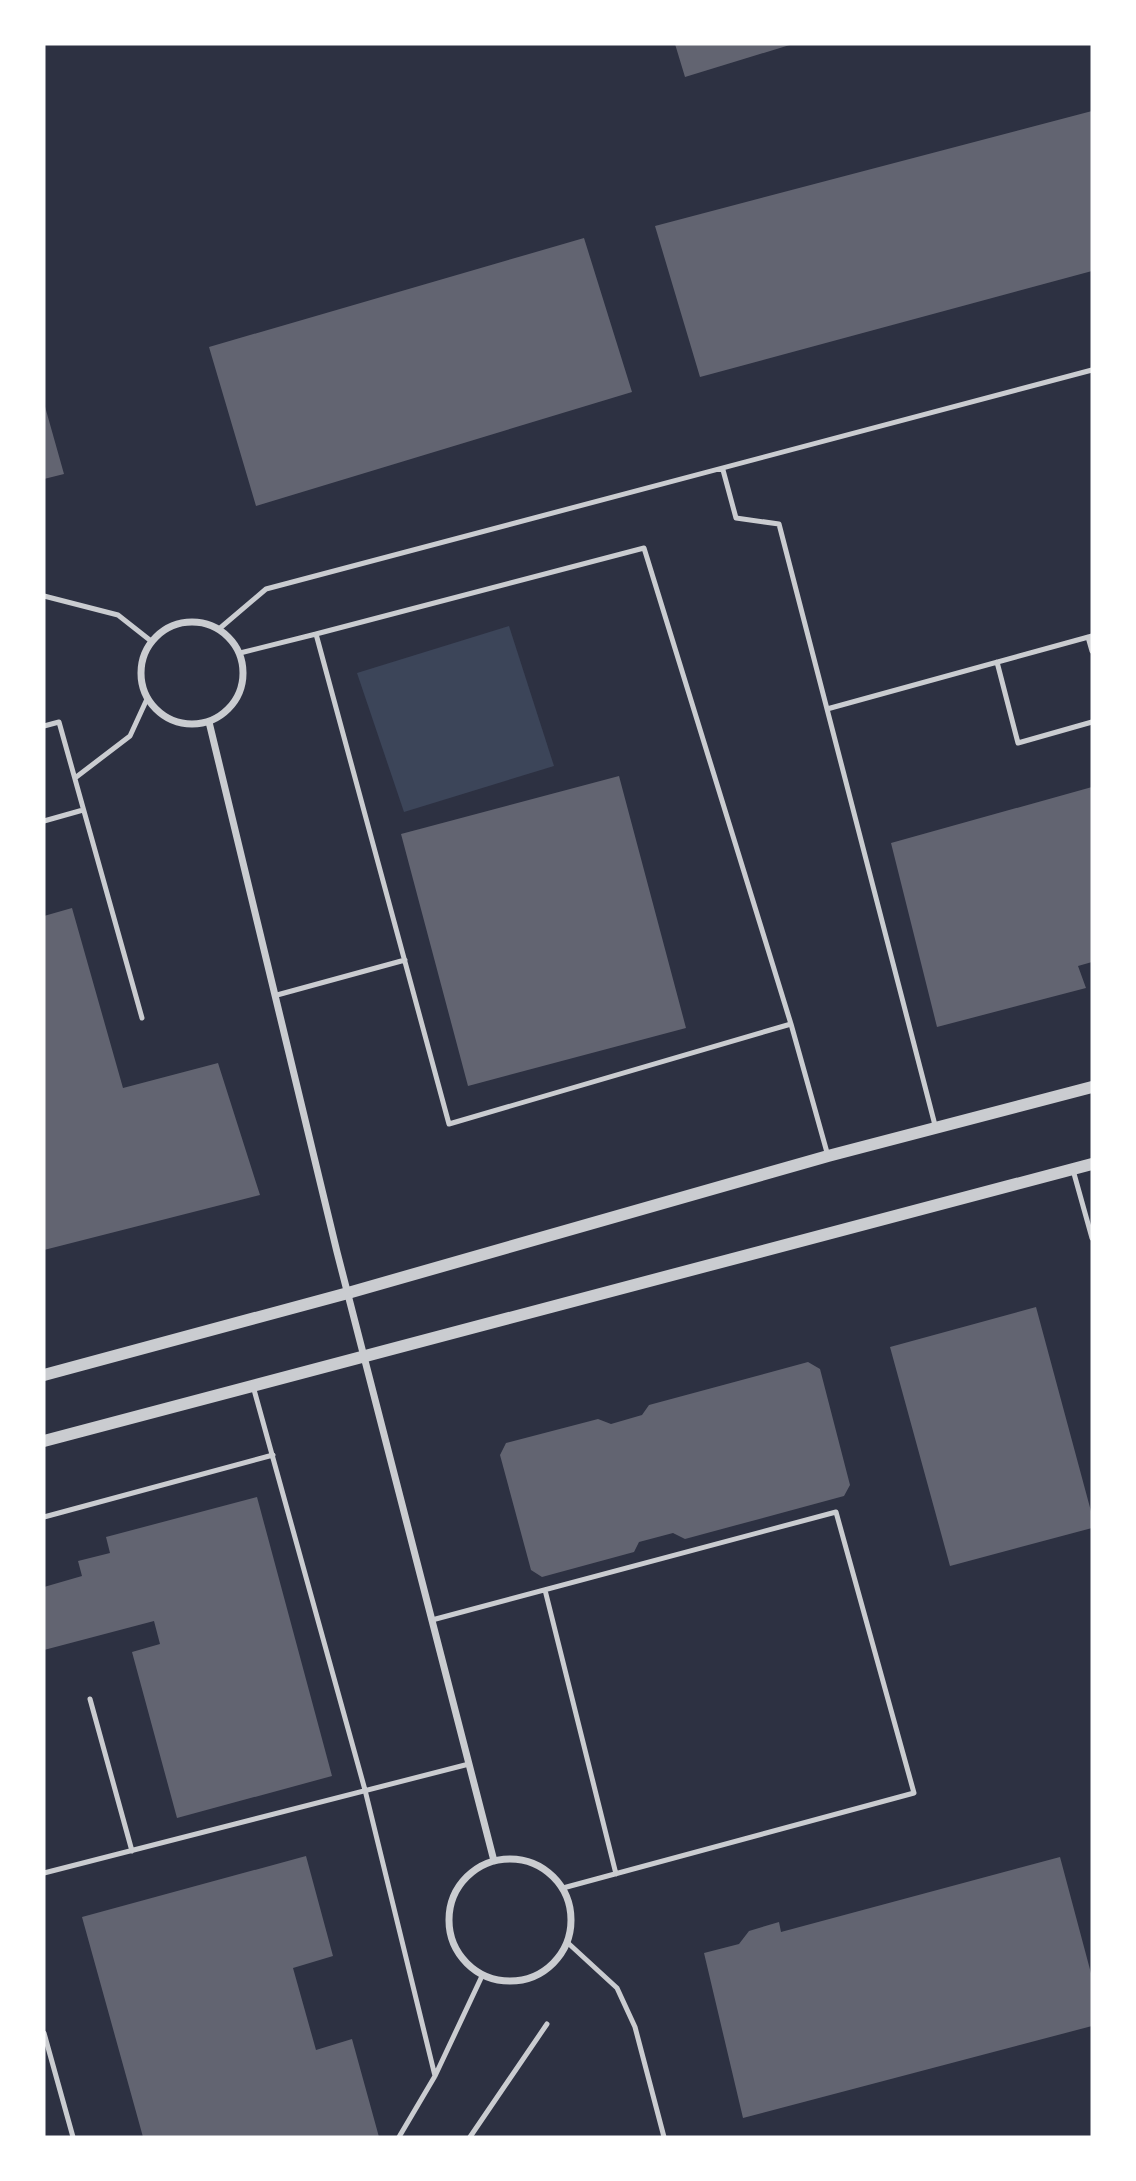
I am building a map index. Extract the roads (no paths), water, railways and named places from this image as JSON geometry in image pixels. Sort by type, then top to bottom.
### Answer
[{"type":"street","points":[[189,621],[203,622],[219,629],[231,639],[240,653],[244,669],[242,686],[235,701],[224,714],[209,722],[174,722],[159,713],[147,699],[141,684],[140,666],[151,641],[174,624],[189,621]]},
{"type":"street","points":[[209,722],[348,1293],[494,1861]]},
{"type":"street","points":[[44,1375],[348,1293],[828,1156],[1092,1087]]},
{"type":"street","points":[[44,1441],[1092,1164]]},
{"type":"street","points":[[519,1859],[545,1869],[563,1888],[571,1912],[568,1943],[554,1964],[537,1977],[509,1983],[482,1976],[460,1958],[448,1933],[450,1903],[456,1887],[470,1872],[494,1861],[519,1859]]},
{"type":"lane","points":[[219,629],[266,589],[1092,370]]},
{"type":"lane","points":[[723,470],[736,518],[779,524],[936,1129]]},
{"type":"lane","points":[[240,653],[644,548],[791,1024],[828,1156]]},
{"type":"lane","points":[[44,596],[118,615],[151,641]]},
{"type":"lane","points":[[316,634],[449,1124],[791,1024]]},
{"type":"lane","points":[[827,709],[1090,636],[1092,651]]},
{"type":"lane","points":[[997,662],[1018,743],[1092,722]]},
{"type":"lane","points":[[75,778],[130,736],[147,699]]},
{"type":"lane","points":[[44,726],[60,722],[142,1018]]},
{"type":"lane","points":[[44,821],[83,810]]},
{"type":"lane","points":[[277,995],[405,960]]},
{"type":"lane","points":[[1073,1170],[1092,1238]]},
{"type":"lane","points":[[253,1386],[365,1790],[435,2076]]},
{"type":"lane","points":[[44,1517],[273,1455]]},
{"type":"lane","points":[[432,1619],[836,1513],[914,1793],[563,1888]]},
{"type":"lane","points":[[545,1590],[616,1874]]},
{"type":"lane","points":[[90,1699],[132,1851]]},
{"type":"lane","points":[[44,1873],[469,1764]]},
{"type":"lane","points":[[568,1943],[617,1988],[635,2027],[664,2137]]},
{"type":"lane","points":[[400,2137],[435,2076],[482,1976]]},
{"type":"lane","points":[[470,2137],[547,2024]]},
{"type":"lane","points":[[44,2033],[73,2137]]}]
